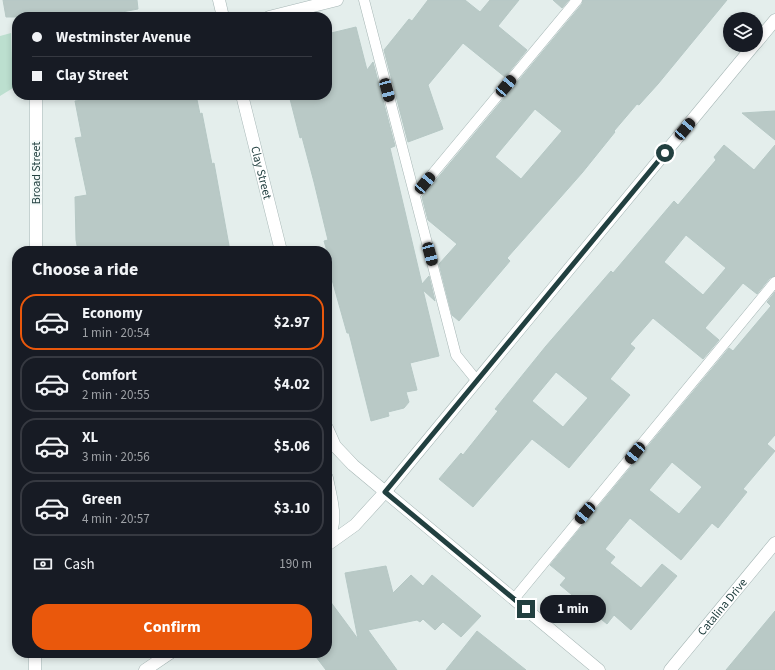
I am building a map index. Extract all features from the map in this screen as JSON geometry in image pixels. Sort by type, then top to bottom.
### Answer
[{"type":"street","points":[[219,0],[222,12]]},
{"type":"street","points":[[289,12],[337,0]]},
{"type":"street","points":[[763,35],[775,20]]},
{"type":"street","points":[[332,541],[355,525],[385,492],[748,52]]},
{"type":"street","name":"Broad Street","points":[[36,100],[36,246]]},
{"type":"street","name":"Clay Street","points":[[243,100],[280,246]]},
{"type":"street","points":[[332,439],[335,446],[353,465],[599,670]]},
{"type":"street","points":[[332,507],[334,519],[332,531]]},
{"type":"street","name":"Catalina Drive","points":[[670,670],[775,543]]},
{"type":"street","points":[[35,658],[35,670]]},
{"type":"street","points":[[145,670],[163,658]]},
{"type":"lane","points":[[364,0],[456,355],[476,381]]},
{"type":"lane","points":[[415,195],[577,0]]},
{"type":"lane","points":[[514,599],[775,282]]},
{"type":"green space","points":[[11,33],[12,89],[0,96],[0,36]]},
{"type":"building","points":[[3,0],[137,0],[138,9],[122,12],[12,12],[12,17],[6,17]]},
{"type":"building","points":[[428,0],[465,0],[480,12],[490,0],[519,0],[498,26],[527,50],[505,77],[463,43],[428,85],[443,129],[408,142],[384,50],[409,19],[412,21]]},
{"type":"building","points":[[553,0],[569,0],[562,8]]},
{"type":"building","points":[[583,0],[727,0],[658,84],[639,105],[637,104],[582,173],[507,258],[510,261],[459,321],[452,315],[439,264],[457,244],[428,220],[422,197],[582,4]],"holes":[[[535,109],[562,131],[521,179],[495,157]]]},
{"type":"building","points":[[356,27],[367,70],[373,62],[395,146],[390,148],[422,284],[429,276],[435,301],[423,290],[439,356],[410,363],[417,390],[406,392],[409,402],[404,408],[388,412],[389,416],[371,421],[349,333],[347,333],[332,280],[332,246],[326,246],[324,241],[328,240],[302,137],[300,138],[290,100],[332,100],[332,33]]},
{"type":"building","points":[[197,100],[200,114],[202,113],[212,164],[214,163],[229,246],[77,246],[75,197],[87,195],[75,138],[82,137],[75,101]]},
{"type":"building","points":[[775,111],[775,140],[742,113]]},
{"type":"building","points":[[724,145],[754,170],[775,145],[775,276],[770,278],[757,294],[743,283],[705,328],[719,340],[703,359],[653,318],[630,344],[635,348],[610,379],[630,395],[569,468],[532,439],[473,507],[439,479],[461,453],[463,455],[498,411],[495,409],[546,346],[611,271],[613,273],[674,201],[678,205],[716,160],[714,157]],"holes":[[[686,235],[726,268],[703,295],[664,262]],[[556,372],[588,398],[563,427],[532,401]]]},
{"type":"building","points":[[775,292],[775,435],[767,444],[775,451],[743,489],[747,492],[718,528],[712,523],[681,560],[630,518],[605,549],[615,557],[610,563],[641,588],[662,564],[677,576],[631,630],[614,615],[607,624],[560,585],[566,578],[550,565],[729,348],[733,351],[771,306],[767,302]],"holes":[[[672,462],[702,487],[679,514],[649,490]]]},
{"type":"building","points":[[386,566],[393,593],[411,575],[423,586],[432,575],[481,616],[461,637],[443,622],[435,630],[423,619],[420,622],[417,620],[368,630],[397,670],[326,670],[317,658],[332,658],[332,604],[358,639],[345,573]]},
{"type":"building","points":[[775,611],[775,670],[726,670]]},
{"type":"building","points":[[477,631],[526,670],[446,670]]},
{"type":"route","points":[[526,609],[385,492],[665,153]]}]
